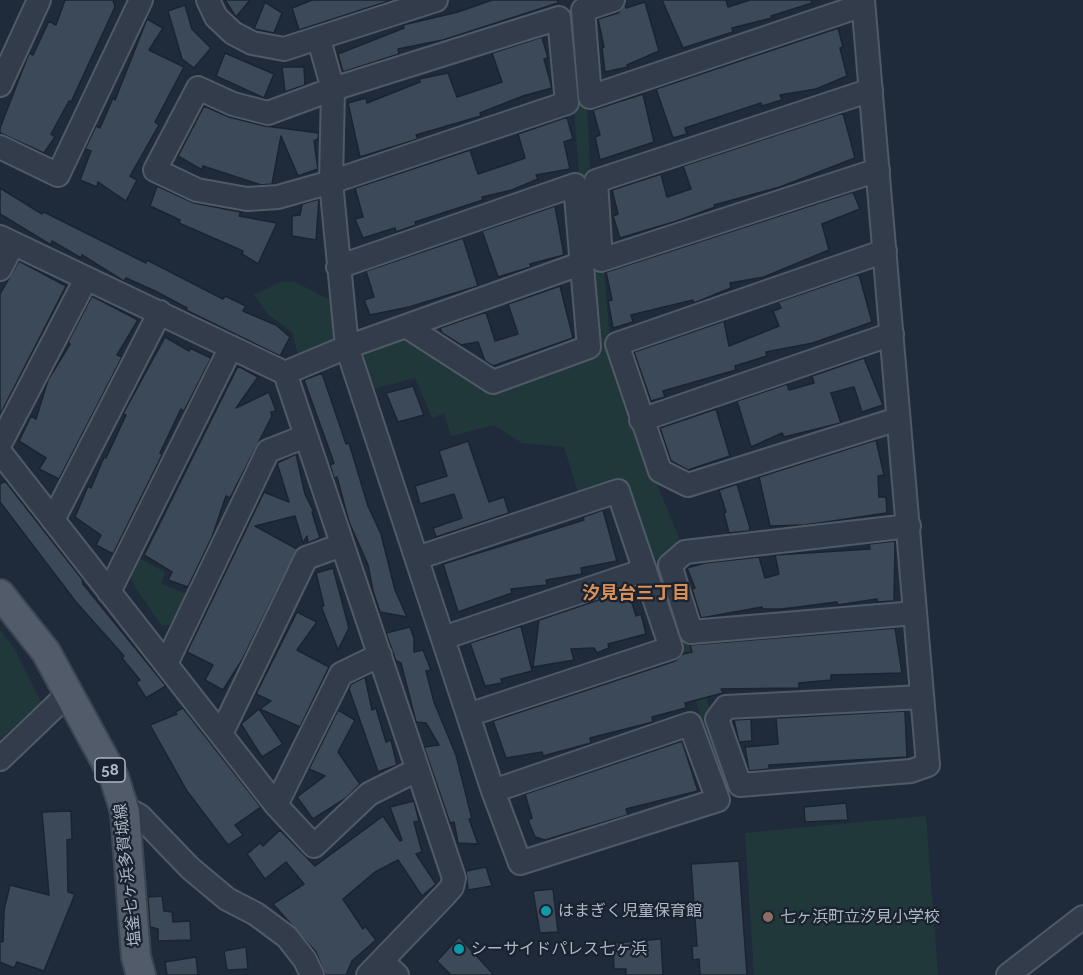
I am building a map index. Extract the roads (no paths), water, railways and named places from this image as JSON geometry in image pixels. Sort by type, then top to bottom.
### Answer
[{"type":"main road","name":"塩釜七ヶ浜多賀城線","points":[[0,594],[46,652],[70,692],[114,777],[125,812],[136,957],[141,975]]},
{"type":"street","points":[[0,85],[39,0]]},
{"type":"street","points":[[0,147],[58,175],[141,0]]},
{"type":"street","points":[[208,0],[216,17],[233,33],[252,44],[284,49],[319,40],[436,0]]},
{"type":"street","points":[[612,0],[583,10],[590,97],[863,2],[928,765],[910,771],[740,785],[717,719],[726,706],[922,697]]},
{"type":"street","points":[[559,18],[567,103],[331,182],[278,197],[247,200],[197,190],[155,170],[198,88],[233,104],[267,113],[333,89],[559,18]]},
{"type":"street","points":[[319,40],[333,89],[331,182],[347,347],[493,790],[520,863],[718,800],[690,724],[493,790]]},
{"type":"street","points":[[871,90],[596,181],[601,260],[878,170]]},
{"type":"street","points":[[338,267],[575,185],[580,264],[589,347],[493,382],[406,326]]},
{"type":"street","points":[[0,269],[7,240],[285,373],[454,882],[382,970]]},
{"type":"street","points":[[885,251],[617,344],[660,471],[688,485],[898,419]]},
{"type":"street","points":[[285,373],[347,347],[580,264]]},
{"type":"street","points":[[0,444],[86,279]]},
{"type":"street","points":[[53,520],[160,312]]},
{"type":"street","points":[[641,420],[892,334]]},
{"type":"street","points":[[109,592],[231,347]]},
{"type":"street","points":[[165,664],[268,451],[306,435]]},
{"type":"street","points":[[0,452],[276,805],[314,846],[369,795],[417,770]]},
{"type":"street","points":[[417,558],[618,490],[645,570],[670,648],[468,715]]},
{"type":"street","points":[[909,526],[684,552],[670,565],[691,632],[915,613]]},
{"type":"street","points":[[221,734],[306,558],[342,545]]},
{"type":"street","points":[[443,638],[645,570]]},
{"type":"street","points":[[276,805],[340,674],[380,655]]},
{"type":"street","points":[[0,759],[70,692]]},
{"type":"street","points":[[125,812],[133,812],[140,816],[190,868],[227,899],[256,914],[287,937],[305,960],[312,975]]},
{"type":"street","points":[[1008,975],[1083,917]]},
{"type":"place","name":"はまぎく児童保育館","points":[[546,911]]},
{"type":"place","name":"七ヶ浜町立汐見小学校","points":[[768,917]]},
{"type":"place","name":"シーサイドパレス七ヶ浜","points":[[459,949]]},
{"type":"district","name":"汐見台三丁目","points":[[636,594]]}]
